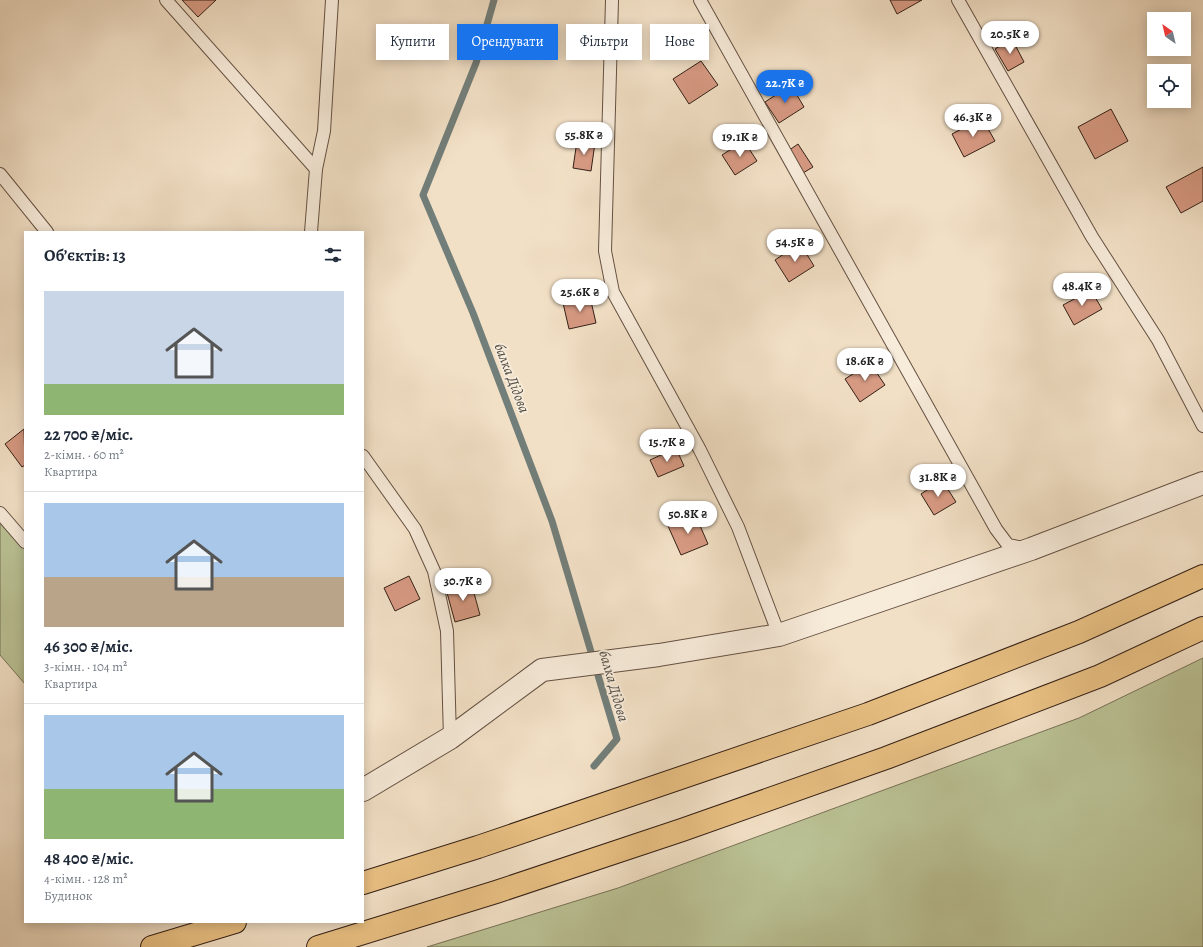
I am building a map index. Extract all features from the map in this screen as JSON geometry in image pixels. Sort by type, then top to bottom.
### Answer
[{"type":"main road","points":[[364,883],[478,847],[868,714],[1079,632],[1203,576]]},
{"type":"main road","points":[[318,947],[496,892],[675,833],[886,758],[1100,676],[1203,628]]},
{"type":"main road","points":[[152,947],[231,923]]},
{"type":"street","points":[[364,789],[450,738],[542,670],[659,655],[778,635],[1031,549],[1203,483]]},
{"type":"lane","points":[[166,0],[316,169]]},
{"type":"lane","points":[[311,231],[316,169],[324,131],[332,0]]},
{"type":"lane","points":[[612,0],[605,251],[613,292],[700,450],[738,527],[778,635]]},
{"type":"lane","points":[[700,0],[996,529],[1008,545],[1031,549]]},
{"type":"lane","points":[[958,0],[1092,237],[1158,340],[1203,426]]},
{"type":"lane","points":[[0,174],[46,231]]},
{"type":"lane","points":[[364,457],[414,530],[434,571],[447,631],[450,738]]},
{"type":"lane","points":[[0,513],[24,541]]},
{"type":"green space","points":[[0,513],[24,541],[24,683],[0,655]]},
{"type":"green space","points":[[1203,658],[1203,947],[427,947],[618,888],[1079,718]]},
{"type":"building","points":[[182,0],[216,0],[198,17]]},
{"type":"building","points":[[890,0],[922,0],[897,14]]},
{"type":"building","points":[[1012,39],[1024,62],[1008,71],[995,49]]},
{"type":"building","points":[[701,61],[718,85],[689,104],[673,79]]},
{"type":"building","points":[[791,85],[804,107],[779,123],[765,102]]},
{"type":"building","points":[[1111,109],[1128,141],[1095,159],[1078,127]]},
{"type":"building","points":[[982,118],[995,141],[964,157],[952,134]]},
{"type":"building","points":[[577,141],[595,143],[591,171],[573,168]]},
{"type":"building","points":[[744,141],[757,161],[735,175],[722,155]]},
{"type":"building","points":[[798,144],[813,167],[803,173],[788,151]]},
{"type":"building","points":[[1203,167],[1203,201],[1181,213],[1166,187]]},
{"type":"building","points":[[800,243],[814,266],[789,282],[775,260]]},
{"type":"building","points":[[1091,290],[1102,309],[1074,325],[1063,305]]},
{"type":"building","points":[[590,297],[596,323],[569,329],[563,303]]},
{"type":"building","points":[[870,363],[885,385],[860,402],[845,379]]},
{"type":"building","points":[[24,429],[24,466],[22,467],[5,444]]},
{"type":"building","points":[[676,448],[684,466],[658,477],[650,460]]},
{"type":"building","points":[[942,480],[956,502],[934,515],[921,494]]},
{"type":"building","points":[[695,514],[708,544],[681,555],[668,526]]},
{"type":"building","points":[[409,576],[420,599],[395,611],[384,588]]},
{"type":"building","points":[[471,582],[480,615],[455,622],[446,589]]},
{"type":"waterway","name":"балка Дідова","points":[[494,0],[476,63],[423,195],[473,313],[552,521],[617,739],[594,766]]}]
